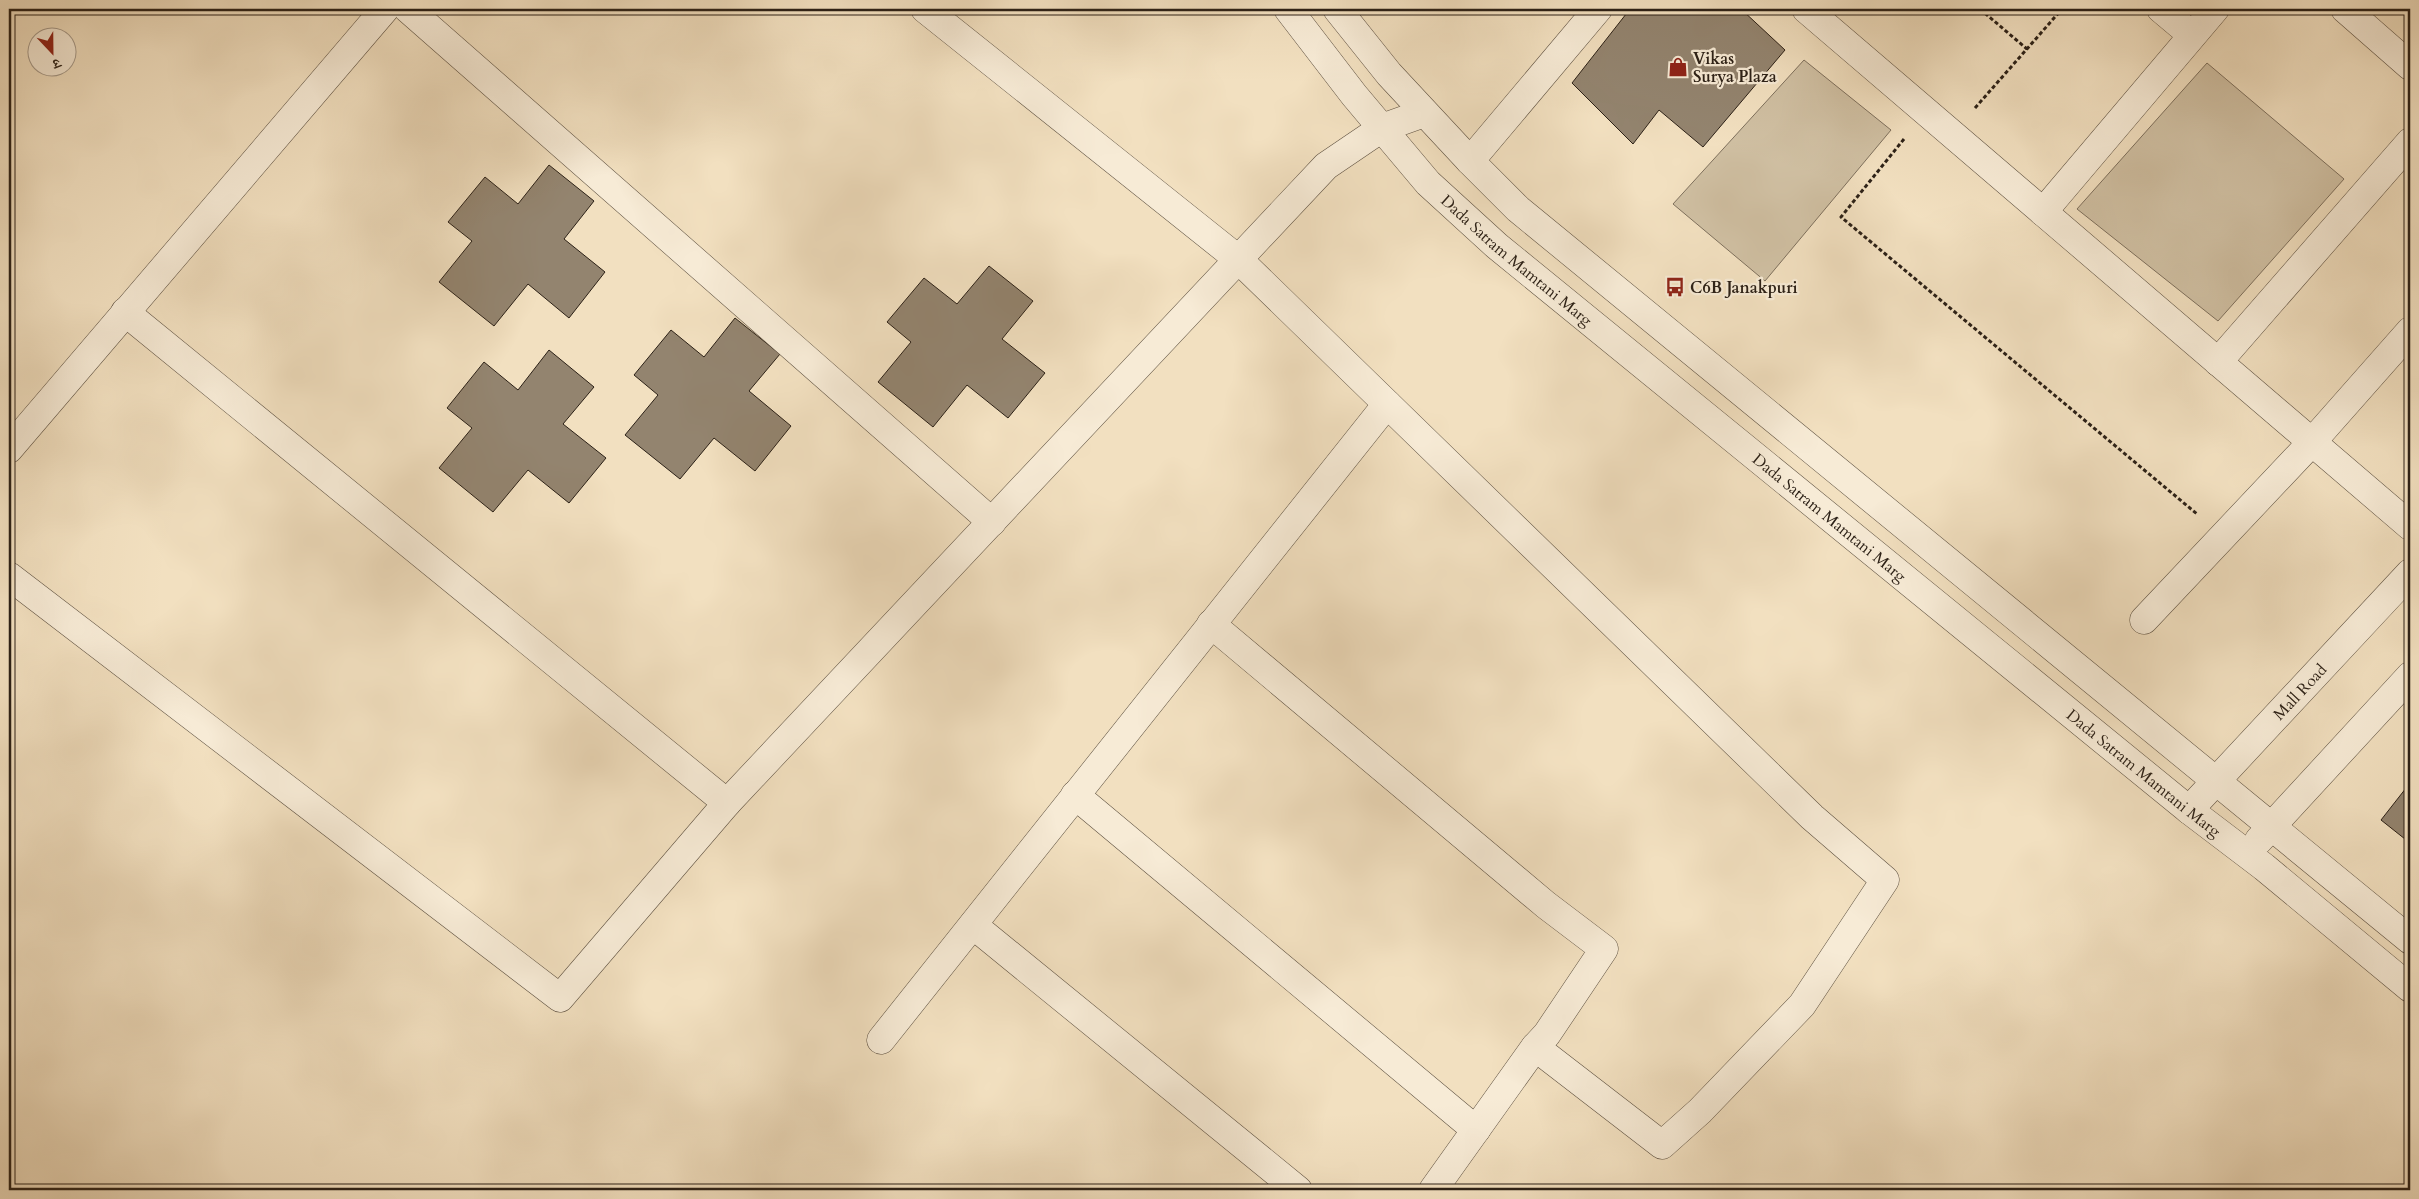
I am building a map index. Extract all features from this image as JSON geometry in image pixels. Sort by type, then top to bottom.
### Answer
[{"type":"street","points":[[9,449],[385,9]]},
{"type":"street","points":[[408,9],[992,522]]},
{"type":"street","points":[[924,9],[1238,259],[1812,817],[1885,880],[1802,1005],[1700,1111],[1662,1145],[1535,1047]]},
{"type":"street","name":"Dada Satram Mamtani Marg","points":[[1288,9],[1428,183],[1496,246],[2410,988]]},
{"type":"street","points":[[1337,9],[1389,74],[1424,113],[1518,209],[2410,940]]},
{"type":"street","points":[[1470,161],[1598,9]]},
{"type":"street","points":[[1806,9],[2410,526]]},
{"type":"street","points":[[2160,9],[2192,35]]},
{"type":"street","points":[[2043,212],[2215,9]]},
{"type":"street","points":[[2345,9],[2410,66]]},
{"type":"street","points":[[9,576],[560,998],[727,803],[1326,166],[1382,128],[1424,113]]},
{"type":"street","points":[[2218,362],[2410,142]]},
{"type":"street","points":[[125,312],[727,803]]},
{"type":"street","points":[[2144,620],[2222,535],[2312,442],[2410,331]]},
{"type":"street","points":[[881,1040],[1386,404]]},
{"type":"street","name":"Mall Road","points":[[2189,810],[2410,573]]},
{"type":"street","points":[[1211,624],[1546,906],[1604,949],[1547,1034],[1535,1047],[1433,1190]]},
{"type":"street","points":[[2246,854],[2410,676]]},
{"type":"street","points":[[1075,795],[1476,1130]]},
{"type":"street","points":[[973,925],[1298,1190]]},
{"type":"path","points":[[1980,9],[2027,48]]},
{"type":"path","points":[[1952,134],[2062,9]]},
{"type":"path","points":[[1926,112],[1841,217],[2222,535]]},
{"type":"shaded area","points":[[1804,60],[1891,130],[1765,281],[1673,204]]},
{"type":"shaded area","points":[[2207,63],[2344,179],[2218,321],[2077,209]]},
{"type":"building","name":"Vikas Surya Plaza","points":[[1630,9],[1741,9],[1785,50],[1703,147],[1659,110],[1633,144],[1572,83]]},
{"type":"building","points":[[549,165],[594,201],[564,239],[605,272],[569,318],[528,284],[494,326],[439,282],[472,241],[448,222],[485,177],[518,204]]},
{"type":"building","points":[[989,266],[1033,301],[1002,339],[1045,373],[1008,418],[967,385],[933,427],[878,382],[911,342],[887,322],[924,278],[957,304]]},
{"type":"building","points":[[735,318],[780,354],[749,391],[791,426],[755,471],[714,438],[680,479],[625,435],[658,395],[634,375],[671,330],[704,357]]},
{"type":"building","points":[[549,350],[594,387],[563,424],[606,458],[569,503],[528,470],[493,512],[439,468],[472,428],[447,408],[484,362],[518,390]]},
{"type":"building","points":[[2410,783],[2410,843],[2381,820]]},
{"type":"place","name":"Vikas Surya Plaza","points":[[1678,67]]},
{"type":"place","name":"C6B Janakpuri","points":[[1675,287]]}]
